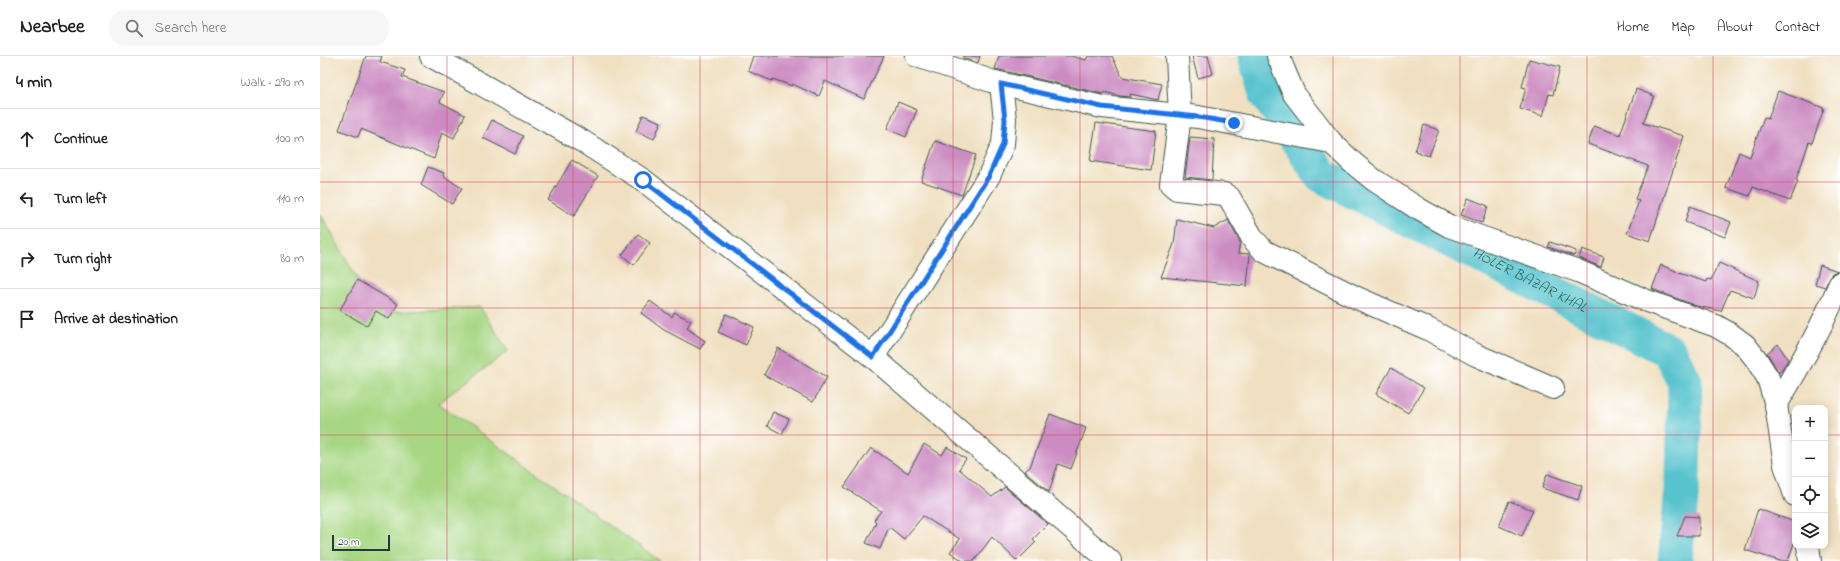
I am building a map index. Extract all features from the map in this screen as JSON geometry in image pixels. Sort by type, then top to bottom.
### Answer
[{"type":"street","points":[[432,56],[582,141],[643,180],[873,357],[1110,561]]},
{"type":"street","points":[[917,56],[1001,84],[1102,107],[1198,117],[1325,140]]},
{"type":"street","points":[[1177,56],[1180,116],[1171,184],[1177,189],[1224,194],[1229,197],[1253,240],[1264,251],[1355,297],[1428,329],[1476,355],[1553,388]]},
{"type":"street","points":[[1278,56],[1294,94],[1325,140],[1374,180],[1417,208],[1450,226],[1578,271],[1647,301],[1716,326],[1745,345],[1756,358],[1768,378],[1776,405],[1785,465],[1792,486]]},
{"type":"street","points":[[873,357],[989,176],[1003,144],[1005,120],[1001,84]]},
{"type":"street","points":[[1776,405],[1809,350],[1831,307],[1840,283]]},
{"type":"street","points":[[1808,549],[1810,561]]},
{"type":"green space","points":[[320,213],[377,313],[480,307],[508,351],[438,403],[660,561],[320,561]]},
{"type":"building","points":[[366,56],[382,56],[380,62],[405,70],[402,77],[444,92],[440,102],[465,115],[454,138],[442,132],[434,159],[361,129],[358,137],[339,130]]},
{"type":"building","points":[[753,56],[884,56],[864,99],[825,81],[819,96],[792,84],[792,86],[773,79],[772,81],[748,71]]},
{"type":"building","points":[[964,56],[980,56],[978,63],[963,58]]},
{"type":"building","points":[[999,56],[1071,56],[1086,60],[1088,56],[1112,56],[1122,77],[1162,84],[1158,100],[1130,94],[1131,97],[1104,92],[1103,94],[995,69]]},
{"type":"building","points":[[1192,56],[1208,56],[1213,74],[1198,78]]},
{"type":"building","points":[[1529,59],[1560,67],[1553,95],[1549,94],[1543,116],[1520,109],[1526,88],[1522,87]]},
{"type":"building","points":[[1636,89],[1654,96],[1643,123],[1684,136],[1650,241],[1627,233],[1639,201],[1635,199],[1648,166],[1588,144],[1594,126],[1620,135]]},
{"type":"building","points":[[1778,91],[1824,108],[1812,143],[1809,142],[1796,180],[1798,181],[1790,201],[1753,187],[1750,196],[1726,188],[1739,152],[1750,157],[1764,117],[1768,119]]},
{"type":"building","points":[[898,102],[917,110],[906,137],[887,129]]},
{"type":"building","points":[[643,115],[661,122],[654,139],[636,131]]},
{"type":"building","points":[[492,120],[523,136],[515,154],[483,138]]},
{"type":"building","points":[[1096,123],[1156,131],[1151,170],[1090,161]]},
{"type":"building","points":[[1424,125],[1439,130],[1429,156],[1415,151]]},
{"type":"building","points":[[1190,137],[1214,139],[1212,180],[1185,177]]},
{"type":"building","points":[[935,141],[976,155],[962,195],[921,181]]},
{"type":"building","points":[[572,160],[598,176],[574,216],[548,200]]},
{"type":"building","points":[[428,167],[444,173],[443,176],[462,188],[452,204],[421,185]]},
{"type":"building","points":[[1468,198],[1488,206],[1482,223],[1461,215]]},
{"type":"building","points":[[1690,206],[1731,222],[1725,237],[1685,222]]},
{"type":"building","points":[[1177,219],[1214,228],[1228,220],[1240,242],[1238,253],[1250,254],[1247,286],[1161,277],[1174,244]]},
{"type":"building","points":[[638,234],[650,243],[634,265],[622,255]]},
{"type":"building","points":[[1550,242],[1576,251],[1574,256],[1548,247]]},
{"type":"building","points":[[1582,249],[1604,257],[1601,267],[1579,258]]},
{"type":"building","points":[[1719,263],[1759,281],[1754,298],[1730,290],[1721,311],[1696,306],[1652,289],[1661,265],[1676,272],[1706,282],[1707,279],[1711,280]]},
{"type":"building","points":[[1820,265],[1838,271],[1832,273],[1825,287],[1815,284]]},
{"type":"building","points":[[357,280],[398,304],[389,319],[376,311],[367,326],[340,310]]},
{"type":"building","points":[[650,301],[672,317],[674,312],[691,321],[687,328],[705,341],[700,349],[664,330],[641,313]]},
{"type":"building","points":[[726,314],[754,327],[746,345],[718,332]]},
{"type":"building","points":[[1778,344],[1788,360],[1779,373],[1767,353]]},
{"type":"building","points":[[778,348],[827,377],[813,402],[764,375]]},
{"type":"building","points":[[1391,368],[1424,388],[1408,413],[1376,394]]},
{"type":"building","points":[[773,412],[789,419],[782,434],[767,426]]},
{"type":"building","points":[[1050,414],[1086,428],[1071,469],[1058,464],[1049,492],[1025,471],[1030,467]]},
{"type":"building","points":[[924,444],[942,455],[947,447],[966,459],[959,469],[992,497],[1005,487],[1048,524],[1033,539],[1036,542],[1017,561],[992,537],[974,561],[963,561],[950,552],[960,539],[923,516],[904,539],[889,527],[880,549],[866,543],[876,522],[874,520],[881,511],[844,487],[871,448],[908,473]]},
{"type":"building","points":[[1547,474],[1582,486],[1578,500],[1542,488]]},
{"type":"building","points":[[1509,501],[1533,510],[1522,536],[1499,526]]},
{"type":"building","points":[[1758,509],[1792,521],[1792,549],[1788,561],[1780,561],[1745,550]]},
{"type":"building","points":[[1685,516],[1699,517],[1699,536],[1677,536]]},
{"type":"waterway","name":"HOLER BAZAR KHAL","points":[[1255,56],[1266,93],[1321,175],[1669,351],[1685,382],[1683,478],[1675,561]]},
{"type":"route","points":[[643,180],[873,357],[989,176],[1003,144],[1005,120],[1001,84],[1102,107],[1198,117],[1234,123]]}]
